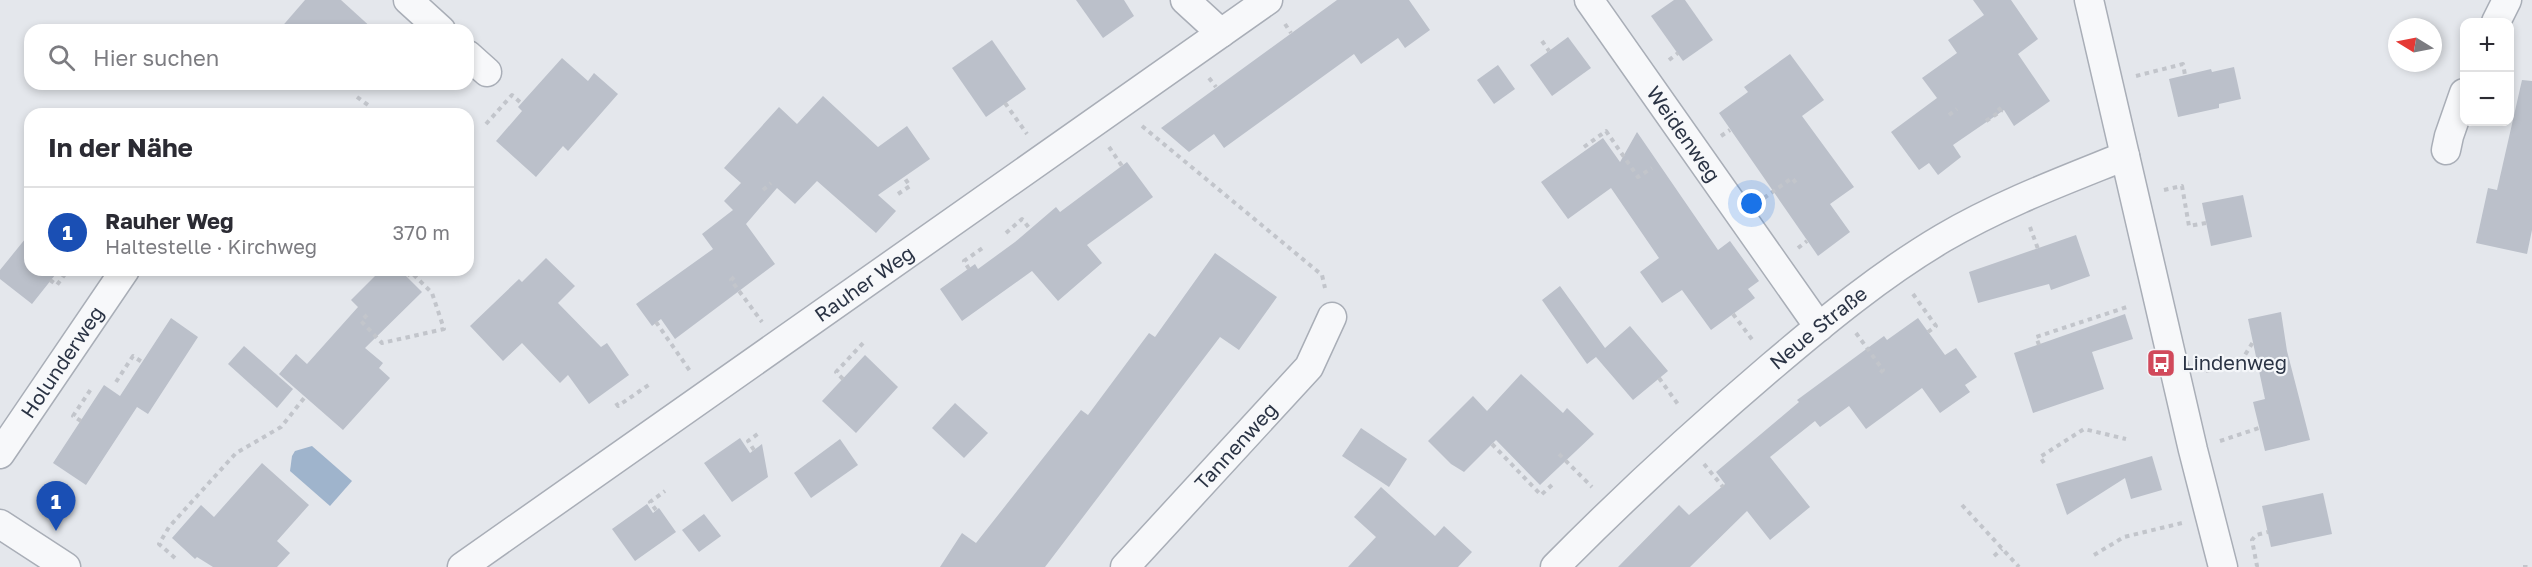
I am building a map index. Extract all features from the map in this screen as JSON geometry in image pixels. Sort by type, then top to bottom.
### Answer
[{"type":"street","points":[[408,0],[434,24]]},
{"type":"street","points":[[1185,0],[1221,33]]},
{"type":"street","name":"Rauher Weg","points":[[462,567],[1268,0]]},
{"type":"street","name":"Weidenweg","points":[[1589,0],[1741,215],[1830,319]]},
{"type":"street","points":[[2089,0],[2193,450],[2223,567]]},
{"type":"street","points":[[2498,18],[2507,0]]},
{"type":"street","points":[[2446,150],[2460,104]]},
{"type":"street","name":"Neue Straße","points":[[1555,567],[1685,441],[1830,319],[1896,270],[1941,239],[1998,207],[2125,156]]},
{"type":"street","name":"Holunderweg","points":[[0,454],[121,276]]},
{"type":"street","name":"Tannenweg","points":[[1125,567],[1309,367],[1332,317]]},
{"type":"street","points":[[0,524],[66,567]]},
{"type":"path","points":[[1542,41],[1549,51]]},
{"type":"path","points":[[2108,83],[2183,64],[2185,75]]},
{"type":"path","points":[[486,124],[512,95],[521,103]]},
{"type":"path","points":[[357,97],[368,105]]},
{"type":"path","points":[[1005,103],[1044,158]]},
{"type":"path","points":[[1121,103],[1139,123],[1322,275]]},
{"type":"path","points":[[1986,121],[2001,111],[1997,106]]},
{"type":"path","points":[[1949,115],[1957,109]]},
{"type":"path","points":[[1584,147],[1606,131],[1638,177],[1652,168]]},
{"type":"path","points":[[898,194],[910,186],[904,177]]},
{"type":"path","points":[[1741,215],[1792,178],[1796,183]]},
{"type":"path","points":[[764,190],[771,183]]},
{"type":"path","points":[[2135,197],[2182,186],[2188,226],[2206,224]]},
{"type":"path","points":[[1006,232],[1022,219],[1030,229]]},
{"type":"path","points":[[969,268],[964,261],[984,247]]},
{"type":"path","points":[[1896,270],[1936,326],[1928,332]]},
{"type":"path","points":[[51,280],[57,285],[64,276]]},
{"type":"path","points":[[367,315],[361,321],[382,343],[444,329],[432,293],[415,276]]},
{"type":"path","points":[[734,277],[731,279],[779,345]]},
{"type":"path","points":[[2039,345],[2036,337],[2157,297]]},
{"type":"path","points":[[1830,319],[1883,370],[1878,375]]},
{"type":"path","points":[[656,322],[708,395]]},
{"type":"path","points":[[843,379],[836,372],[864,342]]},
{"type":"path","points":[[2177,378],[2240,363],[2253,342]]},
{"type":"path","points":[[116,382],[133,356],[142,362]]},
{"type":"path","points":[[616,403],[618,406],[650,384]]},
{"type":"path","points":[[81,421],[73,416],[91,389]]},
{"type":"path","points":[[175,558],[159,544],[169,527],[236,453],[281,427],[305,397]]},
{"type":"path","points":[[2193,450],[2259,428]]},
{"type":"path","points":[[2044,463],[2040,457],[2084,429],[2126,439]]},
{"type":"path","points":[[754,450],[748,441],[759,433]]},
{"type":"path","points":[[1492,444],[1541,495],[1552,485]]},
{"type":"path","points":[[2060,444],[2064,450]]},
{"type":"path","points":[[1559,454],[1614,509]]},
{"type":"path","points":[[656,510],[650,502],[665,491]]},
{"type":"path","points":[[1962,505],[2019,567]]},
{"type":"path","points":[[2094,555],[2124,537],[2209,516]]},
{"type":"path","points":[[2256,567],[2252,540],[2256,535],[2268,532]]},
{"type":"path","points":[[1994,556],[2002,549]]},
{"type":"path","points":[[2523,567],[2532,567]]},
{"type":"water","points":[[312,446],[352,481],[330,506],[290,471],[295,451]]},
{"type":"building","points":[[305,0],[341,0],[367,24],[284,24]]},
{"type":"building","points":[[1076,0],[1124,0],[1134,16],[1103,38]]},
{"type":"building","points":[[1337,0],[1409,0],[1430,30],[1405,48],[1398,38],[1361,64],[1354,54],[1224,148],[1214,134],[1189,152],[1161,128]]},
{"type":"building","points":[[1674,0],[1685,0],[1713,40],[1683,61],[1651,16]]},
{"type":"building","points":[[1973,0],[2011,0],[2038,39],[2018,54],[2050,101],[2014,126],[2004,110],[1953,145],[1961,157],[1938,175],[1929,163],[1919,170],[1891,132],[1937,98],[1922,78],[1957,53],[1948,40],[1984,15]]},
{"type":"building","points":[[1568,37],[1591,68],[1552,96],[1530,65]]},
{"type":"building","points":[[992,40],[1026,89],[986,117],[952,68]]},
{"type":"building","points":[[1790,54],[1824,100],[1802,116],[1854,187],[1830,204],[1850,232],[1818,256],[1719,113],[1748,92],[1744,87]]},
{"type":"building","points":[[562,58],[588,81],[594,73],[618,94],[568,151],[563,146],[536,177],[496,141],[522,111],[518,107]]},
{"type":"building","points":[[1498,65],[1515,89],[1494,104],[1477,80]]},
{"type":"building","points":[[2234,67],[2241,99],[2219,104],[2219,108],[2178,117],[2169,79],[2211,69],[2212,72]]},
{"type":"building","points":[[2522,80],[2532,81],[2532,230],[2527,254],[2476,243],[2488,188],[2497,190],[2512,126],[2514,126],[2514,115]]},
{"type":"building","points":[[823,96],[878,147],[907,126],[930,159],[878,195],[896,211],[876,233],[817,181],[795,204],[777,188],[746,224],[775,264],[675,339],[661,319],[652,326],[636,304],[713,249],[702,234],[733,210],[724,201],[741,183],[724,168],[779,107],[797,124]]},
{"type":"building","points":[[1637,132],[1718,250],[1730,241],[1759,281],[1748,289],[1755,298],[1711,330],[1682,290],[1662,303],[1640,272],[1659,258],[1611,188],[1568,219],[1541,182],[1603,138],[1620,162]]},
{"type":"building","points":[[1127,162],[1153,197],[1087,245],[1102,263],[1058,301],[1032,271],[962,321],[940,289],[975,264],[978,269],[1015,242],[1056,207],[1060,212]]},
{"type":"building","points":[[2243,195],[2252,237],[2211,246],[2202,203]]},
{"type":"building","points":[[2076,235],[2090,276],[2051,290],[2049,284],[1978,303],[1969,272]]},
{"type":"building","points":[[24,240],[24,276],[54,276],[32,304],[0,279],[0,270]]},
{"type":"building","points":[[1215,253],[1277,297],[1239,350],[1220,337],[1045,567],[940,567],[962,533],[976,543],[1081,410],[1088,415],[1149,333],[1155,337]]},
{"type":"building","points":[[546,258],[575,286],[558,303],[601,347],[607,343],[629,375],[589,404],[568,375],[560,383],[522,343],[503,361],[470,326],[519,279],[522,282]]},
{"type":"building","points":[[375,276],[406,276],[422,292],[365,348],[383,363],[379,368],[390,378],[343,430],[279,374],[296,354],[307,364],[358,307],[351,300]]},
{"type":"building","points":[[1560,286],[1605,348],[1630,326],[1668,371],[1633,400],[1596,357],[1587,364],[1542,300]]},
{"type":"building","points":[[2281,312],[2287,351],[2310,440],[2265,451],[2253,402],[2265,399],[2248,319]]},
{"type":"building","points":[[2125,314],[2133,339],[2092,352],[2104,389],[2033,413],[2014,353]]},
{"type":"building","points":[[171,318],[198,337],[148,414],[137,407],[86,485],[53,463],[104,385],[120,396]]},
{"type":"building","points":[[1918,318],[1945,355],[1956,348],[1977,377],[1965,385],[1970,392],[1940,413],[1922,388],[1866,429],[1849,406],[1820,427],[1815,421],[1770,457],[1810,507],[1770,540],[1747,511],[1690,567],[1618,567],[1679,505],[1689,515],[1725,484],[1716,472],[1799,402],[1797,400],[1884,336],[1887,340]]},
{"type":"building","points":[[244,346],[293,389],[277,408],[228,364]]},
{"type":"building","points":[[865,355],[898,387],[856,433],[822,401]]},
{"type":"building","points":[[1521,374],[1563,413],[1567,408],[1594,434],[1540,485],[1496,440],[1464,472],[1451,464],[1428,441],[1473,396],[1487,411]]},
{"type":"building","points":[[955,403],[988,433],[964,458],[932,428]]},
{"type":"building","points":[[1361,428],[1407,459],[1389,487],[1342,456]]},
{"type":"building","points":[[740,438],[750,453],[762,444],[768,477],[732,502],[704,463]]},
{"type":"building","points":[[840,439],[858,465],[811,498],[794,473]]},
{"type":"building","points":[[2152,456],[2162,490],[2131,499],[2125,478],[2067,515],[2056,484]]},
{"type":"building","points":[[262,463],[309,505],[277,541],[290,553],[277,567],[213,567],[197,557],[195,559],[172,538],[201,505],[214,517]]},
{"type":"building","points":[[1381,487],[1435,536],[1444,526],[1472,552],[1458,567],[1348,567],[1376,537],[1354,517]]},
{"type":"building","points":[[2323,493],[2332,534],[2271,547],[2262,506]]},
{"type":"building","points":[[647,504],[653,513],[659,508],[676,532],[635,561],[612,529]]},
{"type":"building","points":[[704,514],[721,536],[699,552],[682,530]]},
{"type":"place","name":"Lindenweg","points":[[2161,363]]},
{"type":"place","name":"Rauher Weg","points":[[56,531]]}]
